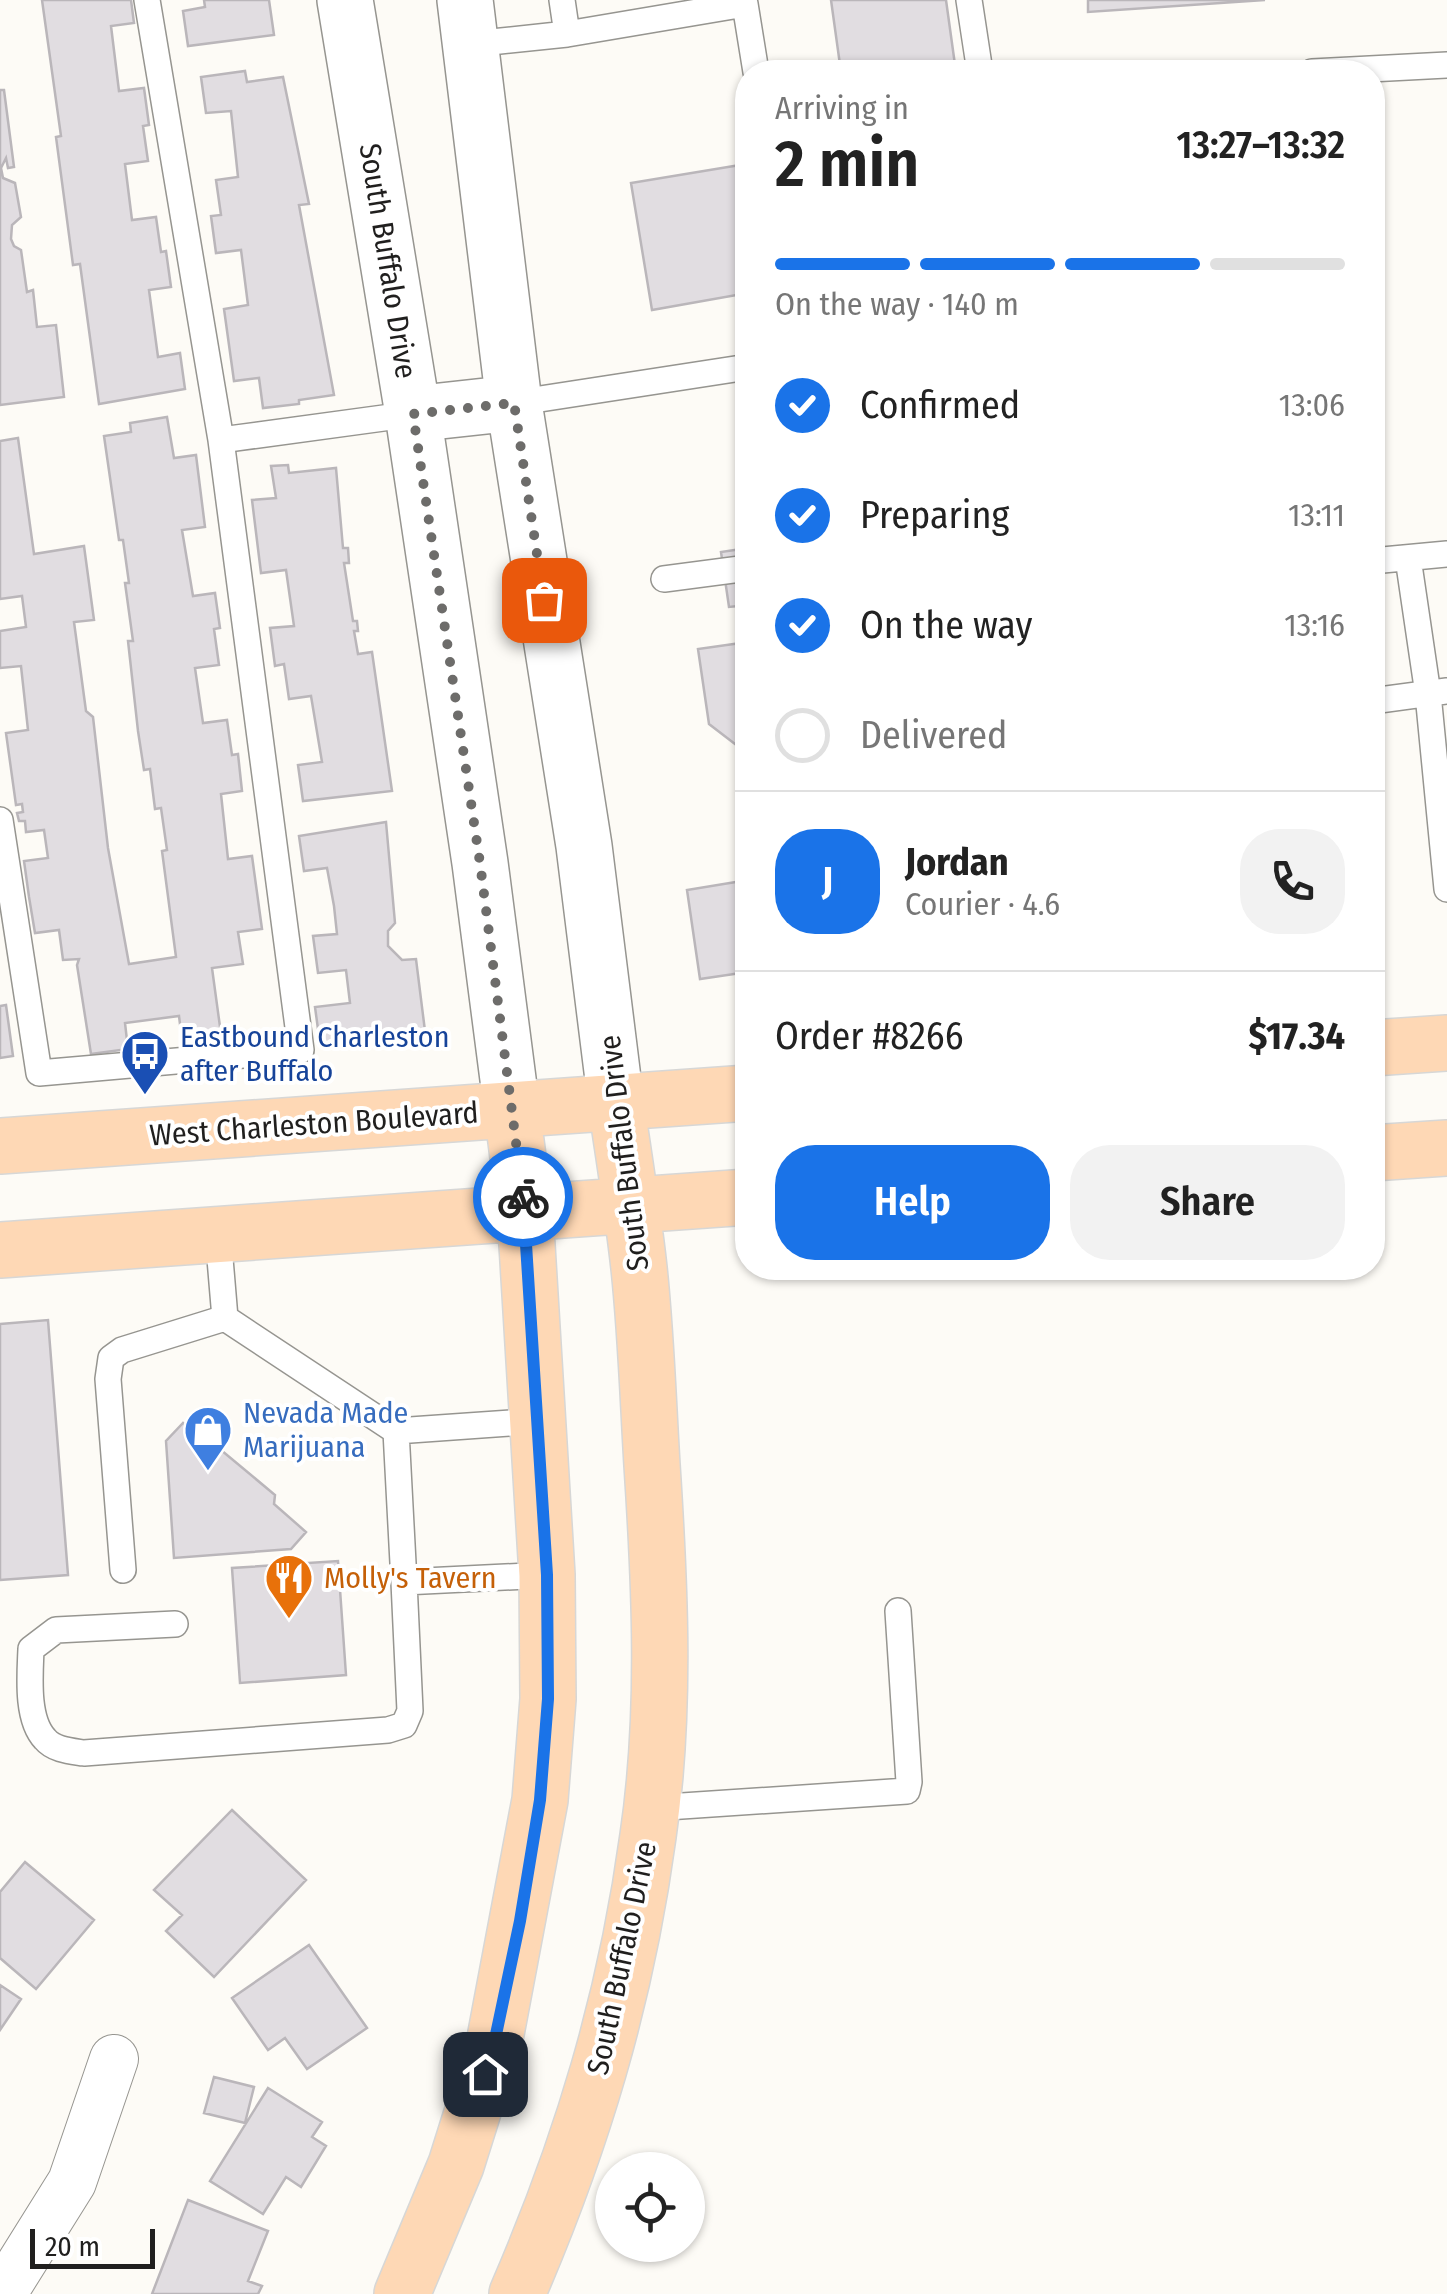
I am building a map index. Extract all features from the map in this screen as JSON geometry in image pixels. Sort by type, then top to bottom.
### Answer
[{"type":"main road","name":"South Buffalo Drive","points":[[345,0],[413,414],[512,1110],[525,1212],[547,1575],[547,1716],[540,1800],[520,1921],[494,2044],[456,2165],[402,2294]]},
{"type":"main road","name":"South Buffalo Drive","points":[[468,22],[514,403],[584,846],[639,1269],[659,1574],[658,1710],[652,1808],[627,1962],[597,2082],[558,2199],[517,2294]]},
{"type":"main road","points":[[413,414],[514,403]]},
{"type":"main road","points":[[1385,1047],[1447,1043]]},
{"type":"main road","name":"West Charleston Boulevard","points":[[0,1146],[735,1094]]},
{"type":"main road","points":[[1385,1152],[1447,1148]]},
{"type":"main road","points":[[0,1250],[735,1198]]},
{"type":"street","points":[[2,2294],[72,2182],[114,2058]]},
{"type":"lane","points":[[0,820],[39,1073],[301,1050],[221,440],[147,0]]},
{"type":"lane","points":[[562,0],[568,34]]},
{"type":"lane","points":[[969,0],[978,60]]},
{"type":"lane","points":[[468,22],[568,34],[745,4],[754,60]]},
{"type":"lane","points":[[1385,68],[1447,65]]},
{"type":"lane","points":[[514,403],[735,368]]},
{"type":"lane","points":[[221,440],[413,414]]},
{"type":"lane","points":[[1385,560],[1447,554]]},
{"type":"lane","points":[[1408,558],[1438,693],[1447,889]]},
{"type":"lane","points":[[664,579],[735,570]]},
{"type":"lane","points":[[1385,699],[1438,693]]},
{"type":"lane","points":[[218,1234],[225,1318]]},
{"type":"lane","points":[[225,1318],[396,1432],[538,1422]]},
{"type":"lane","points":[[123,1570],[108,1379],[111,1358],[122,1350],[225,1318]]},
{"type":"lane","points":[[175,1624],[56,1630],[40,1640],[30,1650],[30,1666],[34,1717],[45,1740],[60,1749],[84,1754],[388,1730],[404,1725],[410,1711],[396,1432]]},
{"type":"lane","points":[[404,1582],[547,1575]]},
{"type":"lane","points":[[652,1808],[907,1791],[898,1611]]},
{"type":"building","points":[[42,0],[131,0],[134,23],[111,26],[119,91],[144,88],[149,125],[143,126],[148,161],[125,164],[132,220],[156,217],[171,287],[149,290],[158,357],[180,353],[185,389],[99,404],[80,264],[73,265],[56,137],[61,136]]},
{"type":"building","points":[[204,0],[269,0],[274,35],[188,46],[183,11],[205,7]]},
{"type":"building","points":[[831,0],[946,0],[954,60],[839,60]]},
{"type":"building","points":[[1088,0],[1265,0],[1088,12]]},
{"type":"building","points":[[245,71],[247,82],[283,77],[309,204],[299,205],[334,395],[263,408],[259,378],[234,381],[224,309],[248,305],[241,250],[216,253],[211,216],[221,215],[216,180],[238,177],[231,111],[206,113],[201,77]]},
{"type":"building","points":[[0,90],[4,90],[14,167],[8,168],[6,158],[1,168],[3,178],[15,183],[21,217],[12,225],[11,239],[21,250],[27,292],[33,290],[37,327],[56,325],[64,397],[0,405]]},
{"type":"building","points":[[735,166],[735,295],[652,310],[631,183]]},
{"type":"building","points":[[167,417],[174,458],[196,455],[205,527],[182,530],[193,596],[215,593],[220,628],[214,629],[219,665],[195,668],[203,723],[227,720],[232,755],[238,754],[242,791],[221,794],[228,859],[252,856],[262,929],[238,932],[243,964],[212,968],[221,1034],[182,1040],[179,1016],[125,1023],[128,1049],[91,1054],[79,959],[63,960],[59,930],[35,933],[29,897],[24,861],[48,858],[44,830],[26,832],[25,821],[19,821],[17,813],[23,812],[22,804],[16,805],[6,733],[28,730],[21,666],[0,668],[0,631],[26,627],[22,596],[0,599],[0,441],[18,438],[34,554],[84,546],[94,620],[74,622],[86,711],[93,717],[108,848],[129,964],[176,957],[162,851],[167,850],[161,808],[155,809],[150,769],[144,770],[138,731],[128,641],[133,641],[125,583],[129,583],[104,436],[131,432],[130,423]]},
{"type":"building","points":[[288,465],[289,473],[336,468],[343,548],[348,548],[349,563],[344,563],[353,621],[357,621],[358,631],[354,631],[358,654],[372,652],[392,791],[303,801],[298,765],[322,762],[311,696],[289,699],[284,664],[275,666],[270,628],[294,626],[286,570],[261,573],[252,500],[276,498],[271,466]]},
{"type":"building","points":[[735,550],[735,606],[729,607],[721,552]]},
{"type":"building","points":[[735,644],[735,744],[709,724],[698,649]]},
{"type":"building","points":[[386,822],[395,923],[388,931],[388,946],[402,960],[416,959],[425,1031],[320,1044],[315,1007],[350,1003],[346,970],[318,973],[313,936],[337,934],[334,906],[327,868],[304,871],[299,836]]},
{"type":"building","points":[[735,882],[735,974],[700,979],[687,890]]},
{"type":"building","points":[[6,1005],[13,1056],[0,1058],[0,1006]]},
{"type":"building","points":[[48,1320],[68,1575],[0,1580],[0,1324]]},
{"type":"building","name":"Nevada Made Marijuana","points":[[183,1423],[212,1450],[221,1450],[275,1495],[274,1504],[306,1532],[291,1549],[174,1558],[166,1441]]},
{"type":"building","name":"Molly's Tavern","points":[[338,1561],[346,1675],[240,1683],[232,1568]]},
{"type":"building","points":[[232,1810],[306,1880],[214,1977],[166,1931],[182,1915],[154,1890]]},
{"type":"building","points":[[25,1862],[94,1920],[36,1989],[0,1958],[0,1892]]},
{"type":"building","points":[[309,1945],[367,2028],[307,2069],[285,2038],[268,2050],[232,1998]]},
{"type":"building","points":[[0,1985],[21,1999],[0,2030]]},
{"type":"building","points":[[214,2077],[254,2087],[245,2123],[204,2113]]},
{"type":"building","points":[[268,2088],[322,2122],[312,2137],[326,2146],[301,2187],[286,2177],[263,2214],[210,2181]]},
{"type":"building","points":[[188,2200],[268,2231],[248,2281],[262,2286],[258,2294],[152,2294]]},
{"type":"way so far","points":[[523,1197],[480,863],[413,414],[514,403],[544,600]]},
{"type":"place","name":"Eastbound Charleston after Buffalo","points":[[145,1096]]},
{"type":"place","name":"Nevada Made Marijuana","points":[[208,1472]]},
{"type":"place","name":"Molly's Tavern","points":[[289,1620]]},
{"type":"route","points":[[485,2074],[520,1921],[540,1800],[548,1699],[547,1575],[523,1197]]}]
